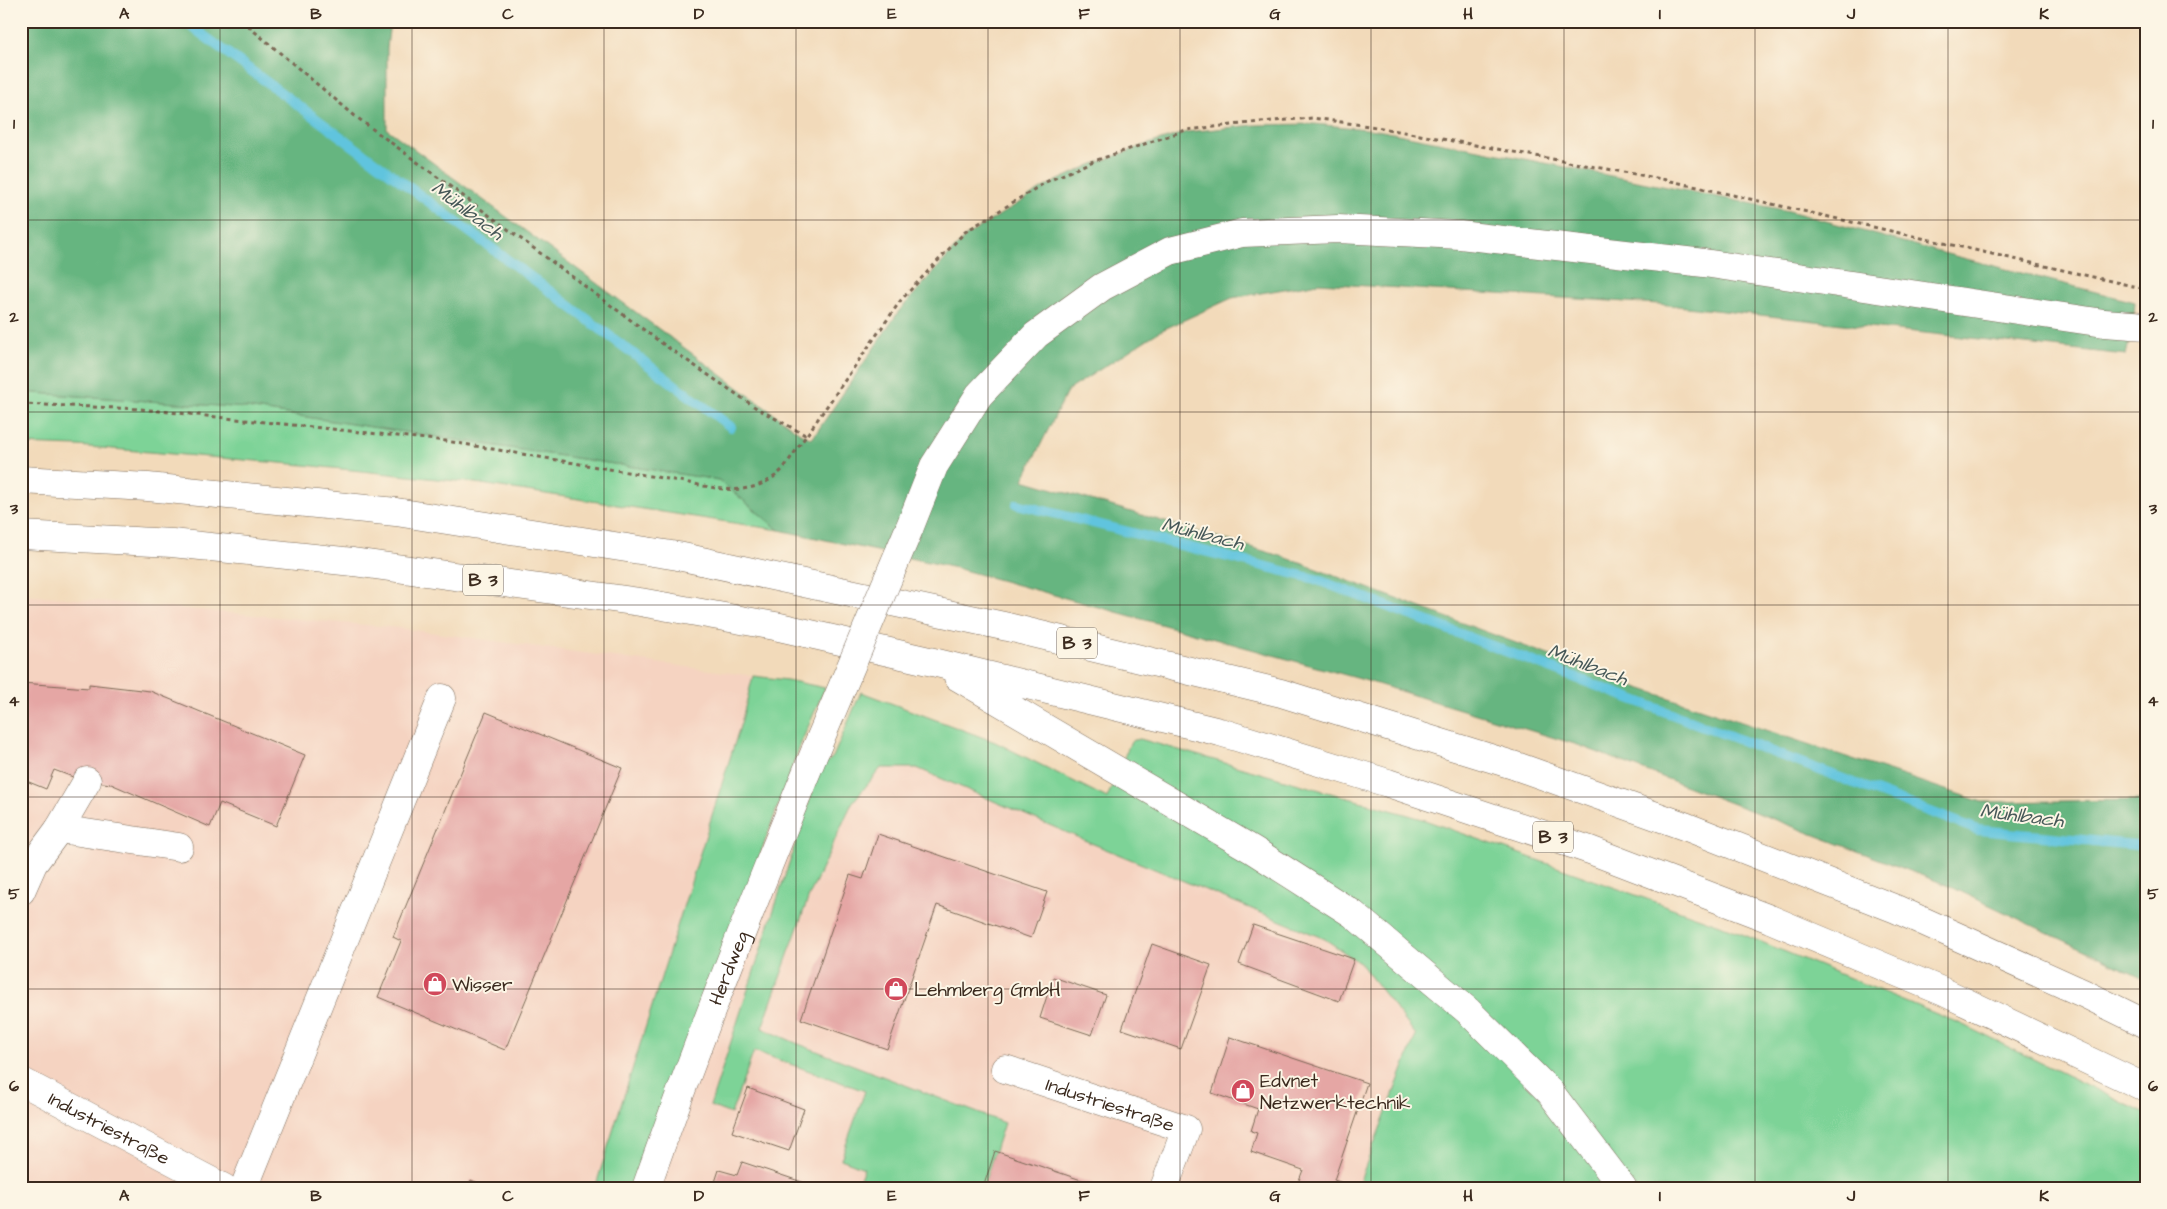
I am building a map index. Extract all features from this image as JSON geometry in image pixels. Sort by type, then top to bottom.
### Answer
[{"type":"main road","name":"Herdweg","points":[[646,1188],[747,916],[934,466],[979,395],[1036,335],[1102,287],[1170,251],[1242,232],[1338,229],[1460,235],[1704,263],[2104,323],[2146,326]]},
{"type":"main road","name":"B 3","points":[[21,480],[148,487],[396,512],[678,556],[1008,627],[1281,693],[1516,766],[1687,827],[1896,909],[2085,994],[2146,1024]]},
{"type":"main road","name":"B 3","points":[[21,535],[172,543],[354,562],[640,602],[775,626],[933,662],[1220,732],[1388,783],[1590,850],[1770,919],[1944,992],[2146,1088]]},
{"type":"main road","points":[[933,662],[1253,850],[1353,914],[1468,1011],[1550,1092],[1623,1188]]},
{"type":"main road","points":[[244,1188],[442,698]]},
{"type":"main road","points":[[21,891],[33,864],[58,829],[87,781]]},
{"type":"main road","points":[[58,829],[179,846]]},
{"type":"main road","name":"Industriestraße","points":[[1005,1069],[1186,1130],[1164,1188]]},
{"type":"main road","name":"Industriestraße","points":[[21,1080],[224,1188]]},
{"type":"path","points":[[242,21],[355,116],[663,344],[758,409],[806,436]]},
{"type":"shaded area","points":[[21,594],[399,628],[753,676],[741,723],[595,1188],[21,1188]]},
{"type":"shaded area","points":[[801,743],[833,757],[820,768],[710,1106],[731,1114],[809,896],[852,803],[881,768],[917,768],[1091,843],[1325,939],[1361,964],[1535,1188],[638,1188]]},
{"type":"green space","points":[[21,21],[390,21],[387,48],[387,129],[800,433],[812,439],[899,311],[966,236],[1046,186],[1091,165],[1187,132],[1255,125],[1314,124],[1377,130],[1789,211],[2135,302],[2133,325],[2126,355],[1659,304],[1319,283],[1232,298],[1160,331],[1068,390],[1023,480],[1284,557],[1621,682],[1982,802],[2146,800],[2146,979],[1947,885],[1578,745],[1364,680],[956,568],[779,530],[719,480],[247,408],[21,392]]},
{"type":"green space","points":[[21,392],[247,408],[719,480],[779,530],[475,483],[304,465],[77,446],[21,444]]},
{"type":"green space","points":[[753,676],[787,680],[825,688],[801,743],[638,1188],[595,1188],[741,723]]},
{"type":"green space","points":[[861,692],[995,742],[1107,798],[1131,741],[1140,739],[1419,818],[1720,925],[1961,1024],[2146,1114],[2146,1188],[1357,1188],[1416,1035],[1361,964],[1325,939],[1091,843],[917,768],[881,768],[852,803],[809,896],[762,1028],[796,1043],[1004,1123],[983,1188],[862,1188],[857,1186],[864,1168],[841,1159],[865,1091],[754,1051],[731,1114],[710,1106],[820,768],[833,757]]},
{"type":"building","points":[[21,683],[89,688],[89,684],[150,691],[305,755],[276,826],[220,803],[210,827],[111,784],[81,780],[54,770],[46,789],[24,780],[21,785]]},
{"type":"building","points":[[486,712],[622,768],[505,1050],[378,997],[401,941],[393,937]]},
{"type":"building","points":[[878,834],[1047,892],[1031,938],[937,905],[887,1049],[801,1019],[850,875],[863,879]]},
{"type":"building","points":[[1253,925],[1354,959],[1339,1001],[1239,964]]},
{"type":"building","points":[[1152,944],[1211,965],[1181,1049],[1122,1029]]},
{"type":"building","points":[[1053,977],[1106,995],[1092,1035],[1040,1018]]},
{"type":"building","points":[[1230,1037],[1367,1083],[1334,1180],[1346,1184],[1345,1188],[1296,1188],[1303,1170],[1251,1152],[1257,1133],[1251,1131],[1258,1109],[1212,1093]]},
{"type":"building","points":[[748,1088],[804,1109],[789,1151],[732,1132]]},
{"type":"building","points":[[995,1151],[1102,1187],[1102,1188],[983,1188]]},
{"type":"building","points":[[742,1162],[811,1185],[810,1188],[710,1188],[711,1184],[718,1187],[719,1184],[715,1182],[719,1170],[737,1175]]},
{"type":"building","points":[[471,1180],[490,1188],[468,1188]]},
{"type":"waterway","name":"Mühlbach","points":[[184,21],[731,427]]},
{"type":"waterway","name":"Mühlbach","points":[[1017,504],[1315,579],[1978,830],[2146,846]]},
{"type":"place","name":"Wisser","points":[[435,984]]},
{"type":"place","name":"Lehmberg GmbH","points":[[896,989]]},
{"type":"place","name":"Edvnet Netzwerktechnik","points":[[1243,1091]]}]
